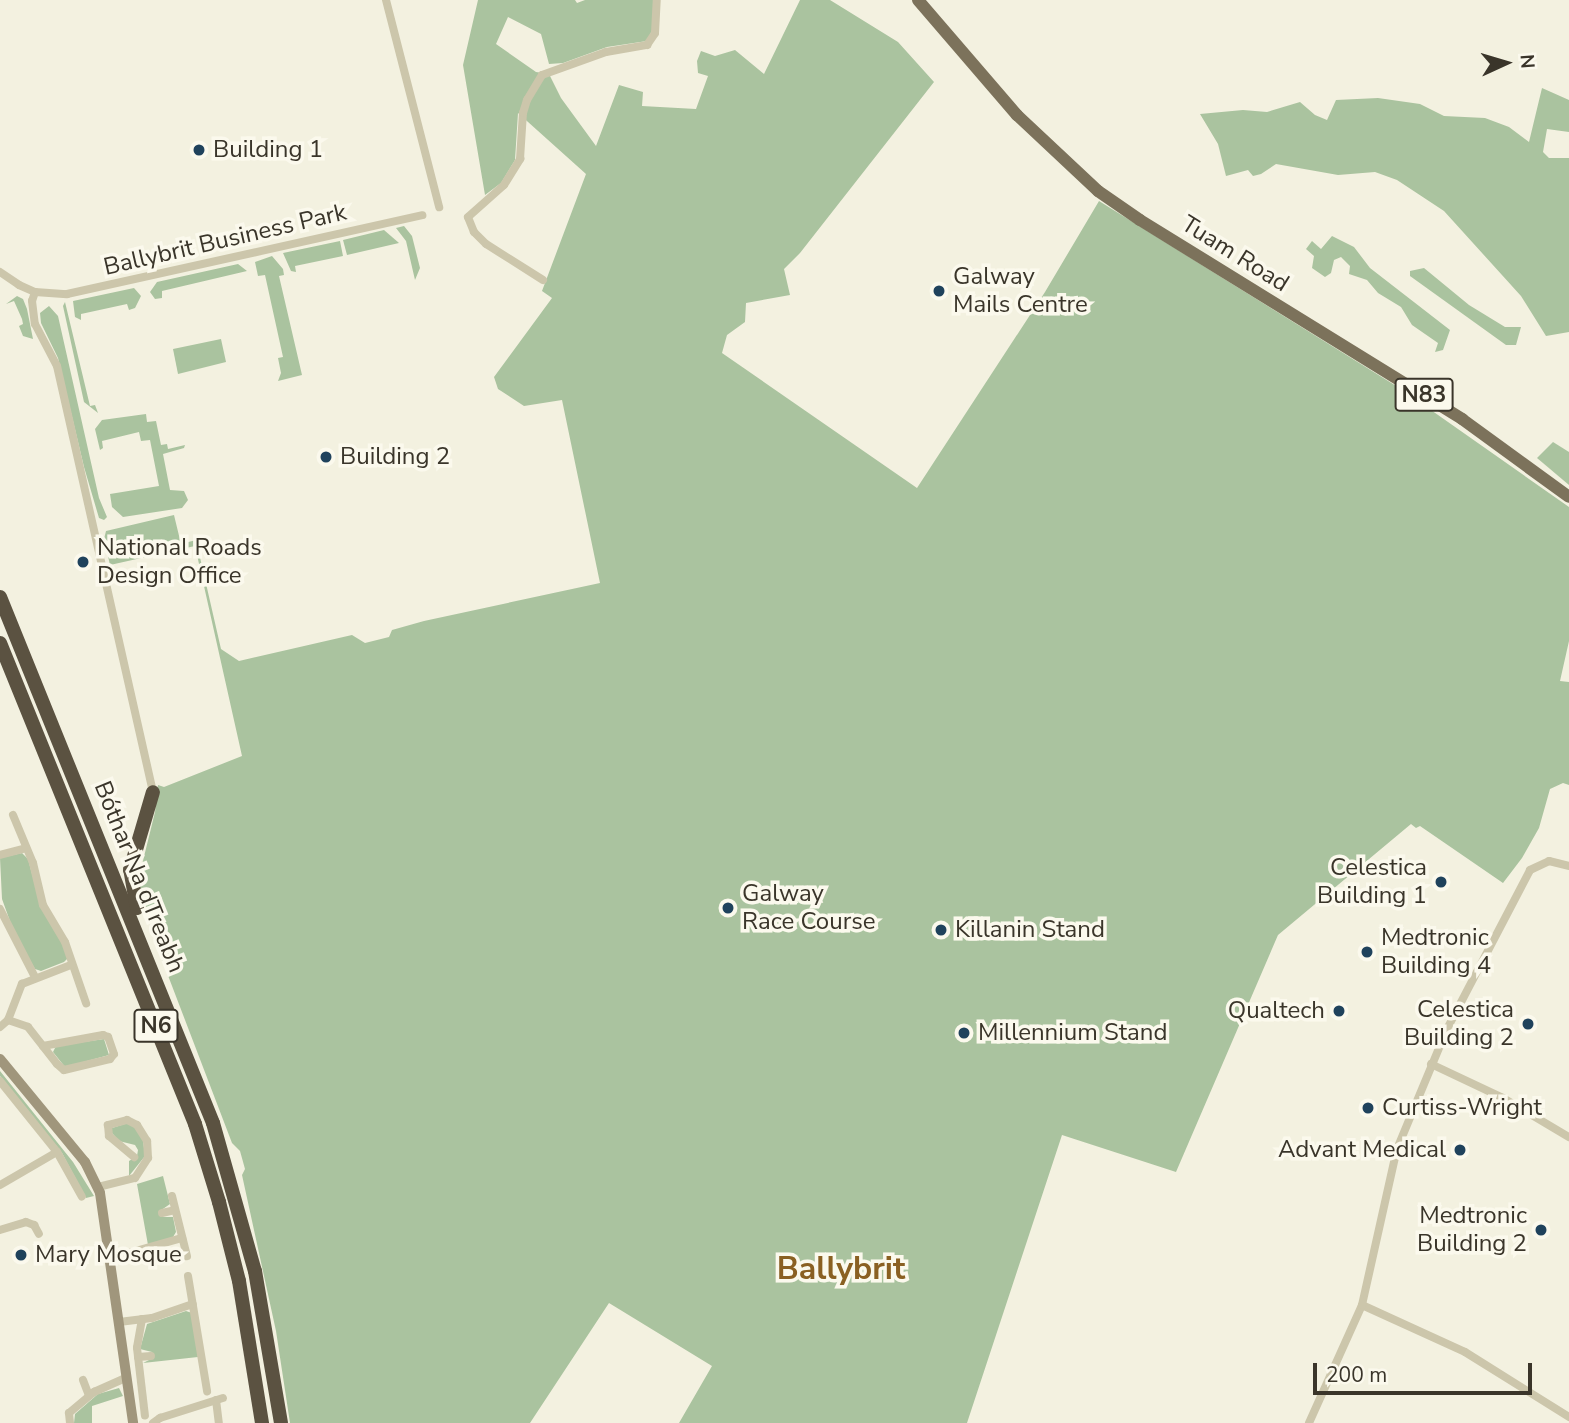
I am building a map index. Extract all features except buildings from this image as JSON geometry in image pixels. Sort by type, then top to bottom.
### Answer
[{"type":"highway","name":"Bóthar Na dTreabh","points":[[0,597],[205,1098],[243,1218],[266,1325],[281,1423]]},
{"type":"highway","name":"Bóthar Na dTreabh","points":[[0,643],[198,1134],[242,1292],[262,1423]]},
{"type":"highway","points":[[153,792],[133,859],[130,881],[152,951],[156,976]]},
{"type":"main road","name":"Tuam Road","points":[[918,0],[1017,115],[1098,191],[1462,419],[1569,497]]},
{"type":"main road","points":[[0,1059],[85,1162],[98,1187],[105,1212],[133,1423]]},
{"type":"street","points":[[386,0],[439,206]]},
{"type":"street","points":[[543,280],[486,244],[474,232],[468,217],[504,185],[520,159],[523,114],[542,75],[606,52],[647,45],[655,33],[657,0]]},
{"type":"street","name":"Ballybrit Business Park","points":[[0,272],[19,285],[36,292],[64,294],[102,288],[422,215]]},
{"type":"street","points":[[36,292],[32,301],[35,324],[57,366],[153,792]]},
{"type":"street","points":[[13,815],[34,867],[43,905],[65,942],[86,1003]]},
{"type":"street","points":[[0,855],[26,848]]},
{"type":"street","points":[[1310,1423],[1362,1305],[1392,1166],[1406,1122],[1432,1064],[1530,870],[1549,861],[1569,866]]},
{"type":"street","points":[[0,909],[9,933],[26,955],[35,977]]},
{"type":"street","points":[[0,1027],[8,1020],[18,989],[35,977],[71,965]]},
{"type":"street","points":[[8,1020],[25,1026],[43,1046],[66,1071],[110,1059],[114,1054],[107,1037],[103,1035],[43,1046]]},
{"type":"street","points":[[1432,1064],[1503,1097],[1569,1137]]},
{"type":"street","points":[[0,1081],[57,1152],[82,1197]]},
{"type":"street","points":[[98,1187],[135,1178],[148,1158],[147,1141],[137,1125],[127,1120],[108,1125],[108,1135],[134,1157]]},
{"type":"street","points":[[0,1185],[57,1152]]},
{"type":"street","points":[[172,1196],[187,1256]]},
{"type":"street","points":[[162,1213],[175,1210]]},
{"type":"street","points":[[0,1230],[26,1222],[34,1225],[39,1234]]},
{"type":"street","points":[[111,1258],[182,1237]]},
{"type":"street","points":[[188,1276],[207,1391]]},
{"type":"street","points":[[118,1322],[142,1319],[193,1304]]},
{"type":"street","points":[[1362,1305],[1465,1352],[1569,1417]]},
{"type":"street","points":[[142,1319],[137,1345],[145,1416]]},
{"type":"street","points":[[138,1357],[150,1356]]},
{"type":"street","points":[[70,1423],[69,1413],[89,1396],[126,1378]]},
{"type":"street","points":[[83,1380],[89,1396]]},
{"type":"street","points":[[153,1423],[160,1418],[220,1399],[219,1423]]},
{"type":"green space","name":"Galway Race Course","points":[[478,0],[575,0],[577,3],[585,0],[653,0],[654,26],[647,41],[607,47],[563,63],[549,64],[541,34],[508,17],[496,44],[536,72],[549,74],[561,98],[596,146],[619,85],[643,92],[642,106],[696,109],[708,76],[698,73],[697,61],[701,51],[715,56],[735,50],[764,74],[800,0],[830,0],[898,42],[934,82],[800,253],[784,269],[790,295],[746,303],[745,322],[727,335],[722,353],[917,488],[1045,292],[1099,201],[1401,389],[1569,507],[1569,641],[1560,681],[1569,682],[1569,785],[1563,783],[1550,789],[1539,828],[1522,858],[1503,883],[1420,826],[1416,828],[1411,824],[1278,935],[1176,1172],[1062,1135],[967,1423],[679,1423],[712,1366],[609,1303],[530,1423],[290,1423],[276,1331],[242,1175],[245,1169],[240,1151],[232,1143],[164,965],[138,881],[155,812],[158,785],[164,787],[242,756],[195,546],[110,565],[104,539],[106,531],[174,515],[181,544],[196,540],[221,649],[239,661],[352,635],[365,643],[389,637],[392,630],[424,621],[600,583],[562,400],[524,406],[498,389],[494,377],[552,298],[542,291],[586,174],[518,113],[515,160],[501,183],[485,195],[463,65]]},
{"type":"green space","points":[[1542,88],[1569,100],[1569,132],[1547,129],[1543,152],[1549,158],[1569,158],[1569,332],[1546,336],[1521,296],[1444,211],[1397,180],[1375,172],[1338,175],[1276,164],[1253,176],[1248,170],[1226,176],[1218,144],[1200,114],[1243,110],[1267,112],[1300,102],[1315,115],[1327,120],[1336,100],[1378,98],[1420,104],[1444,116],[1485,118],[1509,127],[1529,142]]},
{"type":"green space","points":[[404,226],[412,236],[420,268],[415,280],[406,241],[396,228]]},
{"type":"green space","points":[[384,230],[399,243],[347,255],[343,240]]},
{"type":"green space","points":[[1332,236],[1354,247],[1370,268],[1450,330],[1443,350],[1435,352],[1438,343],[1412,325],[1401,307],[1378,293],[1367,280],[1349,274],[1350,266],[1341,257],[1334,260],[1331,273],[1325,277],[1312,268],[1314,256],[1306,249],[1312,241],[1321,249]]},
{"type":"green space","points":[[340,241],[343,256],[295,266],[296,272],[291,271],[283,253]]},
{"type":"green space","points":[[272,256],[283,269],[284,275],[279,276],[302,375],[278,381],[281,373],[278,358],[283,357],[265,275],[258,276],[255,262]]},
{"type":"green space","points":[[238,264],[247,271],[162,291],[162,298],[155,299],[150,292],[157,282]]},
{"type":"green space","points":[[1424,268],[1469,305],[1505,327],[1521,327],[1516,345],[1506,345],[1410,276],[1410,271]]},
{"type":"green space","points":[[134,288],[141,296],[135,308],[129,310],[127,304],[81,314],[81,320],[75,317],[73,301]]},
{"type":"green space","points":[[17,296],[23,299],[27,309],[33,339],[23,336],[19,326],[23,324],[22,319],[14,301],[6,304]]},
{"type":"green space","points":[[65,302],[90,406],[95,405],[98,413],[84,402],[63,306]]},
{"type":"green space","points":[[49,306],[58,316],[99,498],[107,517],[104,520],[99,518],[84,467],[58,358],[41,323],[40,313]]},
{"type":"green space","points":[[221,339],[226,362],[178,374],[173,349]]},
{"type":"green space","points":[[146,414],[147,422],[156,421],[161,445],[167,444],[168,449],[185,445],[184,448],[163,454],[170,490],[184,491],[188,500],[182,508],[123,517],[112,507],[110,494],[159,486],[150,440],[141,441],[139,432],[102,441],[103,448],[100,450],[95,429],[102,420]]},
{"type":"green space","points":[[1553,442],[1569,452],[1569,485],[1537,458]]},
{"type":"green space","points":[[22,853],[28,859],[41,907],[59,935],[68,958],[41,971],[35,969],[15,935],[2,899],[0,858]]},
{"type":"green space","points":[[104,1039],[109,1055],[65,1067],[53,1052],[56,1046]]},
{"type":"green space","points":[[0,1071],[73,1162],[94,1196],[86,1198],[62,1153],[0,1076]]},
{"type":"green space","points":[[128,1123],[134,1125],[143,1140],[145,1156],[129,1176],[129,1161],[137,1156],[138,1150],[135,1145],[119,1141],[112,1133],[112,1128]]},
{"type":"green space","points":[[163,1176],[170,1204],[160,1211],[162,1217],[173,1217],[176,1232],[173,1237],[148,1245],[137,1184]]},
{"type":"green space","points":[[186,1311],[192,1313],[198,1357],[143,1363],[153,1358],[152,1352],[140,1349],[147,1324]]},
{"type":"green space","points":[[119,1388],[123,1396],[92,1406],[92,1423],[74,1423],[75,1414],[98,1394]]},
{"type":"place","name":"Building 1","points":[[199,150]]},
{"type":"place","name":"Galway Mails Centre","points":[[939,291]]},
{"type":"place","name":"Building 2","points":[[326,457]]},
{"type":"place","name":"National Roads Design Office","points":[[83,562]]},
{"type":"place","name":"Celestica Building 1","points":[[1441,882]]},
{"type":"place","name":"Galway Race Course","points":[[728,908]]},
{"type":"place","name":"Killanin Stand","points":[[941,930]]},
{"type":"place","name":"Medtronic Building 4","points":[[1367,952]]},
{"type":"place","name":"Qualtech","points":[[1339,1011]]},
{"type":"place","name":"Celestica Building 2","points":[[1528,1024]]},
{"type":"place","name":"Millennium Stand","points":[[964,1033]]},
{"type":"place","name":"Curtiss-Wright","points":[[1368,1108]]},
{"type":"place","name":"Advant Medical","points":[[1460,1150]]},
{"type":"place","name":"Medtronic Building 2","points":[[1541,1230]]},
{"type":"place","name":"Mary Mosque","points":[[21,1255]]},
{"type":"district","name":"Ballybrit","points":[[841,1269]]}]
